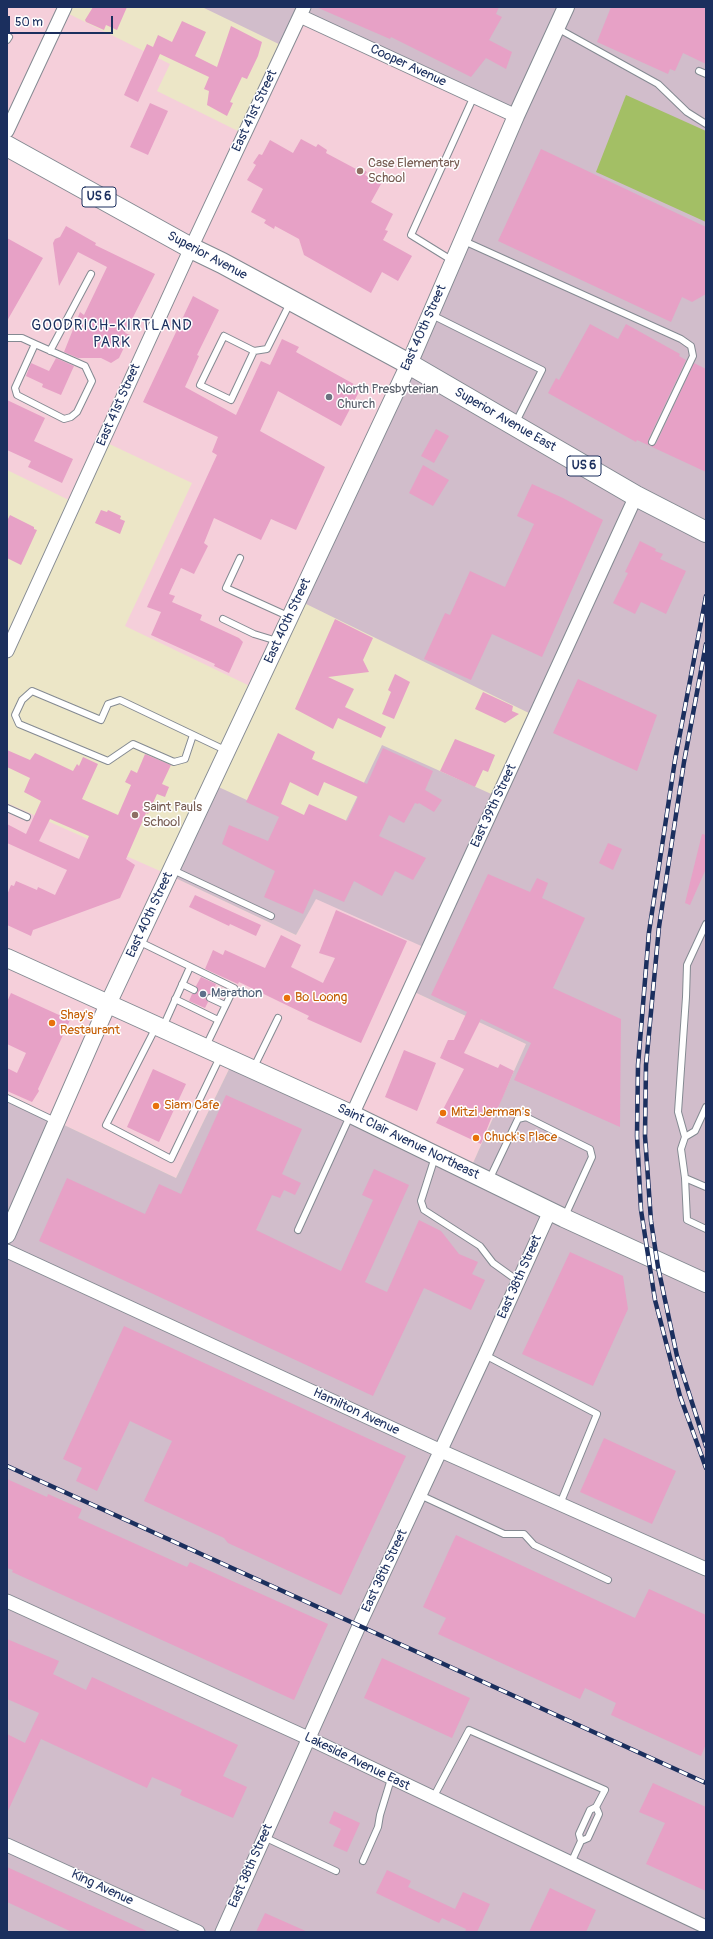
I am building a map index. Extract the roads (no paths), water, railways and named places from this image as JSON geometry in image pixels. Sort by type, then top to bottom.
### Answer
[{"type":"main road","name":"Superior Avenue","points":[[7,146],[191,248],[409,364]]},
{"type":"main road","name":"Superior Avenue East","points":[[409,364],[636,496],[706,532]]},
{"type":"main road","name":"Saint Clair Avenue Northeast","points":[[7,958],[352,1115],[557,1214],[706,1283]]},
{"type":"street","points":[[7,131],[64,7]]},
{"type":"street","name":"East 40th Street","points":[[7,1235],[11,1214],[57,1121],[108,1004],[409,364],[516,116],[566,7]]},
{"type":"street","name":"Cooper Avenue","points":[[302,11],[516,116]]},
{"type":"street","name":"East 41st Street","points":[[7,651],[191,248],[302,11]]},
{"type":"street","name":"East 39th Street","points":[[352,1115],[636,496]]},
{"type":"street","name":"East 38th Street","points":[[222,1932],[308,1738],[519,1281],[557,1214]]},
{"type":"street","name":"Hamilton Avenue","points":[[7,1251],[441,1451],[706,1570]]},
{"type":"street","name":"Lakeside Avenue East","points":[[7,1601],[308,1738],[706,1927]]},
{"type":"street","name":"King Avenue","points":[[7,1845],[198,1932]]},
{"type":"lane","points":[[557,28],[658,84],[687,112],[706,124]]},
{"type":"lane","points":[[699,71],[706,74]]},
{"type":"lane","points":[[453,262],[410,235],[474,96]]},
{"type":"lane","points":[[462,240],[681,339],[691,346],[693,356],[652,442]]},
{"type":"lane","points":[[50,351],[91,274]]},
{"type":"lane","points":[[254,351],[231,400],[200,385],[224,336],[254,351],[267,349],[291,300]]},
{"type":"lane","points":[[430,315],[542,370],[514,425]]},
{"type":"lane","points":[[7,338],[22,338],[85,366],[92,381],[77,412],[71,417],[64,420],[17,395],[15,388],[35,344]]},
{"type":"lane","points":[[240,558],[226,588],[290,617]]},
{"type":"lane","points":[[223,619],[254,634],[278,641]]},
{"type":"lane","points":[[193,735],[185,759],[174,762],[133,744],[108,761],[19,724],[15,714],[22,700],[32,691],[101,720],[108,704],[120,700],[227,751]]},
{"type":"lane","points":[[7,808],[27,817]]},
{"type":"lane","points":[[171,870],[271,916]]},
{"type":"lane","points":[[706,924],[687,964],[678,1112],[685,1137],[681,1149],[687,1220],[706,1229]]},
{"type":"lane","points":[[138,941],[190,966],[234,988],[218,1020],[213,1051],[171,1159],[106,1125],[175,1000],[190,966]]},
{"type":"lane","points":[[182,984],[194,990]]},
{"type":"lane","points":[[210,998],[225,1005]]},
{"type":"lane","points":[[175,1000],[218,1020]]},
{"type":"lane","points":[[253,1070],[278,1018]]},
{"type":"lane","points":[[7,1098],[57,1121]]},
{"type":"lane","points":[[685,1137],[695,1131],[706,1107]]},
{"type":"lane","points":[[298,1230],[352,1115]]},
{"type":"lane","points":[[488,1181],[518,1119],[526,1117],[590,1149],[592,1157],[557,1214]]},
{"type":"lane","points":[[435,1155],[421,1201],[424,1210],[480,1246],[493,1263],[519,1281]]},
{"type":"lane","points":[[684,1178],[706,1187]]},
{"type":"lane","points":[[485,1354],[597,1414],[560,1504]]},
{"type":"lane","points":[[420,1495],[504,1534],[524,1534],[534,1545],[608,1580]]},
{"type":"lane","points":[[433,1798],[469,1730],[604,1790],[596,1807],[590,1810],[579,1834],[581,1841]]},
{"type":"lane","points":[[363,1861],[378,1827],[380,1815],[392,1779]]},
{"type":"lane","points":[[570,1863],[581,1841],[588,1838],[599,1814],[596,1807]]},
{"type":"lane","points":[[264,1837],[336,1871]]},
{"type":"railway","points":[[706,596],[675,760],[649,932],[638,1065],[637,1136],[641,1210],[655,1300],[680,1396],[706,1468]]},
{"type":"railway","points":[[706,644],[684,762],[659,927],[646,1065],[645,1136],[651,1221],[658,1267],[677,1356],[706,1446]]},
{"type":"railway","points":[[7,1466],[706,1783]]},
{"type":"place","name":"Case Elementary School","points":[[360,171]]},
{"type":"place","name":"North Presbyterian Church","points":[[329,397]]},
{"type":"place","name":"Saint Pauls School","points":[[135,815]]},
{"type":"place","name":"Marathon","points":[[203,994]]},
{"type":"place","name":"Bo Loong","points":[[287,998]]},
{"type":"place","name":"Shay's Restaurant","points":[[52,1023]]},
{"type":"place","name":"Siam Cafe","points":[[156,1106]]},
{"type":"place","name":"Mitzi Jerman's","points":[[443,1113]]},
{"type":"place","name":"Chuck's Place","points":[[476,1138]]},
{"type":"district","name":"GOODRICH-KIRTLAND PARK","points":[[112,334]]}]
